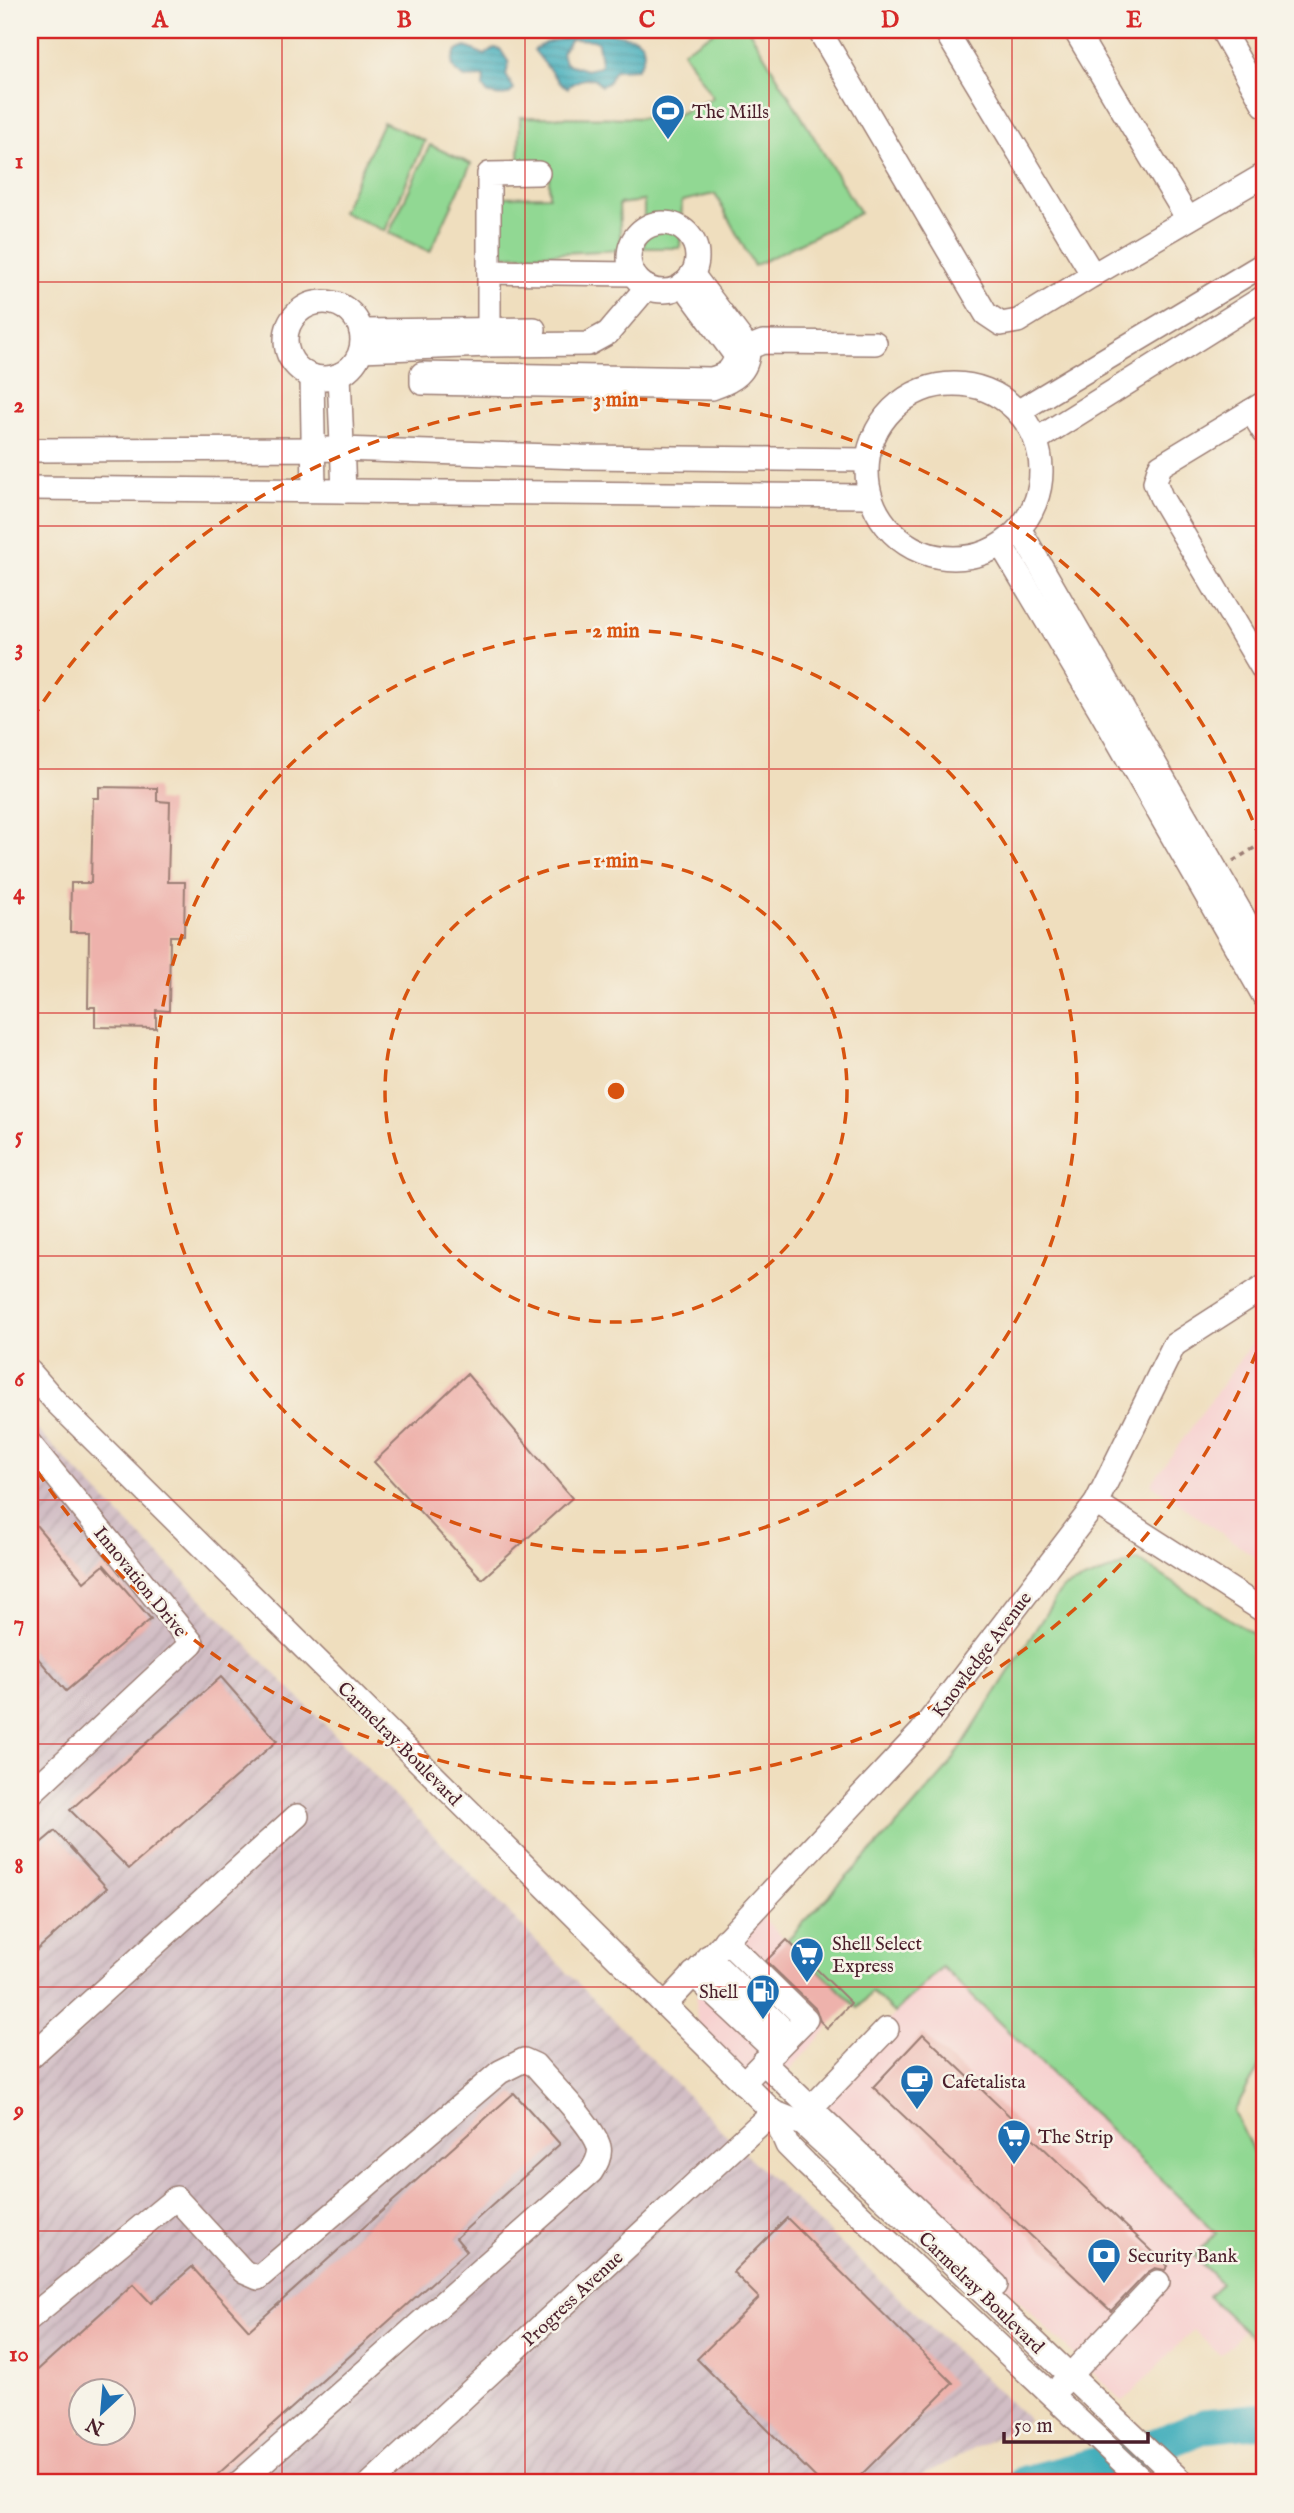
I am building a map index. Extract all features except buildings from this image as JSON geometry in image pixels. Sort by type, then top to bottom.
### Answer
[{"type":"street","points":[[819,30],[986,314],[1001,324],[1018,321],[1264,175]]},
{"type":"street","points":[[945,30],[1093,275]]},
{"type":"street","points":[[1075,30],[1188,219]]},
{"type":"street","points":[[1222,30],[1264,105]]},
{"type":"street","points":[[489,337],[489,174],[538,173]]},
{"type":"street","points":[[489,272],[639,280],[668,291],[688,279],[696,265],[697,251],[691,237],[682,228],[671,223],[657,223],[646,227],[636,236],[630,248],[629,261],[639,280]]},
{"type":"street","points":[[1019,411],[1264,264]]},
{"type":"street","points":[[688,279],[736,356],[733,367],[725,375],[711,379],[422,374],[422,383],[712,388],[731,382],[744,370],[748,348]]},
{"type":"street","points":[[688,279],[748,348]]},
{"type":"street","points":[[361,340],[489,337],[588,344],[608,333],[639,280]]},
{"type":"street","points":[[1037,440],[1264,297]]},
{"type":"street","points":[[336,303],[352,314],[361,340],[352,366],[339,375],[325,378],[312,376],[300,369],[290,356],[285,341],[288,327],[295,314],[308,305],[336,303]]},
{"type":"street","points":[[748,348],[762,342],[875,344]]},
{"type":"street","points":[[339,375],[344,491]]},
{"type":"street","points":[[312,376],[314,490]]},
{"type":"street","points":[[960,383],[992,391],[1019,411],[1037,440],[1043,471],[1037,503],[1020,530],[1002,546],[971,558],[939,558],[909,547],[884,525],[869,496],[866,460],[876,428],[898,403],[926,387],[960,383]]},
{"type":"street","points":[[1264,432],[1258,407],[1160,466],[1155,482],[1161,497],[1264,671]]},
{"type":"street","points":[[30,450],[341,449],[556,456],[866,460]]},
{"type":"street","points":[[556,456],[556,494]]},
{"type":"street","points":[[631,494],[632,457]]},
{"type":"street","points":[[30,488],[869,496]]},
{"type":"street","points":[[1020,530],[1264,953]]},
{"type":"street","points":[[1002,546],[1100,708],[1264,996]]},
{"type":"street","name":"Knowledge Avenue","points":[[664,2005],[921,1731],[1096,1503],[1174,1345],[1264,1287]]},
{"type":"street","name":"Carmelray Boulevard","points":[[30,1372],[65,1412],[773,2112],[803,2124],[900,2203],[1074,2370],[1104,2409],[1183,2483]]},
{"type":"street","name":"Innovation Drive","points":[[30,1444],[192,1643],[30,1794]]},
{"type":"street","points":[[1096,1503],[1264,1611]]},
{"type":"street","points":[[30,2057],[297,1816]]},
{"type":"street","points":[[725,1940],[806,2019],[743,2083]]},
{"type":"street","points":[[708,1957],[776,2049],[811,2108],[900,2203]]},
{"type":"street","points":[[693,1974],[776,2049]]},
{"type":"street","points":[[811,2108],[887,2029]]},
{"type":"street","points":[[30,2319],[176,2198],[244,2272],[258,2278],[500,2073],[524,2060],[535,2065],[593,2133],[599,2148],[598,2160],[591,2172],[239,2483]]},
{"type":"street","name":"Carmelray Boulevard","points":[[773,2112],[787,2145],[796,2154],[1145,2483]]},
{"type":"street","name":"Progress Avenue","points":[[371,2483],[773,2112]]},
{"type":"street","points":[[1051,2395],[1158,2282]]},
{"type":"shaded area","points":[[1264,1334],[1264,1563],[1151,1484],[1256,1337]]},
{"type":"shaded area","points":[[30,1423],[737,2146],[1029,2420],[907,2483],[30,2483]]},
{"type":"shaded area","points":[[761,1916],[851,2003],[768,2094],[697,2026],[696,1998],[702,1982]]},
{"type":"shaded area","name":"The Strip","points":[[941,1966],[1216,2233],[1221,2283],[1208,2296],[1244,2331],[1220,2355],[1193,2330],[1123,2402],[811,2100]]},
{"type":"green space","name":"The Mills","points":[[717,30],[749,30],[860,213],[754,266],[715,194],[682,201],[680,248],[644,248],[644,201],[619,204],[621,250],[499,256],[500,197],[549,196],[549,164],[519,164],[520,117],[670,118],[713,98],[683,51]]},
{"type":"green space","points":[[383,122],[425,141],[385,231],[342,212]]},
{"type":"green space","points":[[430,145],[471,164],[430,252],[389,233]]},
{"type":"green space","points":[[1138,1560],[1264,1641],[1264,2058],[1234,2112],[1264,2174],[1264,2349],[1208,2296],[1221,2283],[1194,2256],[1216,2233],[942,1967],[894,2013],[872,1992],[858,2008],[787,1940],[949,1766],[1062,1588]]},
{"type":"water","points":[[583,29],[633,37],[643,45],[642,61],[637,69],[615,70],[605,85],[601,86],[591,78],[576,82],[568,88],[560,83],[534,50],[545,43],[566,38],[570,30]],"holes":[[[571,39],[593,40],[598,43],[600,67],[586,70],[565,63],[562,53]]]},
{"type":"water","points":[[466,47],[485,55],[494,48],[500,49],[509,63],[506,75],[514,89],[512,92],[502,96],[488,94],[483,87],[484,77],[465,78],[457,73],[452,63],[454,56],[456,51]]},
{"type":"waterway","points":[[1025,2483],[1126,2457],[1204,2426],[1264,2420]]},
{"type":"place","name":"The Mills","points":[[668,141]]},
{"type":"place","name":"Shell Select Express","points":[[807,1984]]},
{"type":"place","name":"Shell","points":[[763,2021]]},
{"type":"place","name":"Cafetalista","points":[[917,2111]]},
{"type":"place","name":"The Strip","points":[[1014,2166]]},
{"type":"place","name":"Security Bank","points":[[1104,2285]]}]
